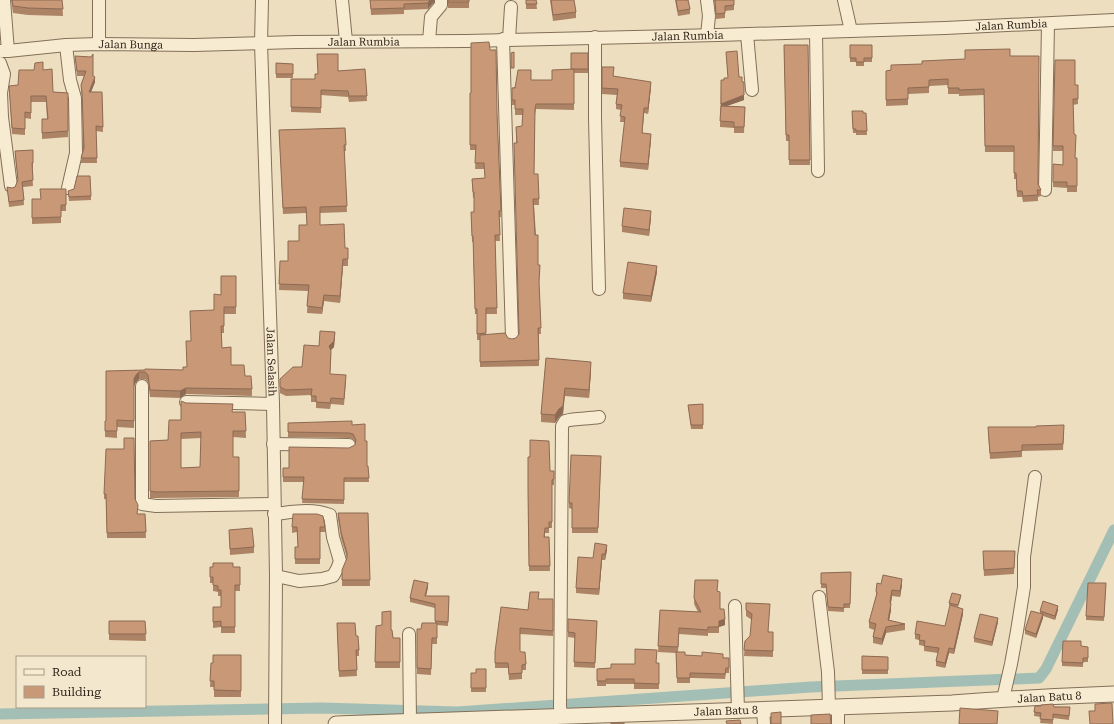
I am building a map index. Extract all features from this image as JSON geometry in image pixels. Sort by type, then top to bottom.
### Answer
[{"type":"street","points":[[4,0],[2,55],[4,74],[1,92],[11,186]]},
{"type":"street","points":[[99,0],[99,44]]},
{"type":"street","name":"Jalan Selasih","points":[[262,0],[261,43],[273,404],[276,576],[275,720]]},
{"type":"street","points":[[342,0],[346,41]]},
{"type":"street","points":[[429,41],[431,17],[441,5],[441,0]]},
{"type":"street","points":[[707,0],[710,16],[707,35]]},
{"type":"street","points":[[844,0],[851,31]]},
{"type":"street","points":[[511,7],[506,39],[512,337]]},
{"type":"street","name":"Jalan Rumbia","points":[[261,43],[747,34],[1048,24],[1114,20]]},
{"type":"street","points":[[1045,190],[1048,24]]},
{"type":"street","points":[[816,32],[818,171]]},
{"type":"street","points":[[747,34],[752,90]]},
{"type":"street","points":[[595,37],[595,118],[600,289]]},
{"type":"street","name":"Jalan Bunga","points":[[2,55],[66,45],[194,45],[261,43]]},
{"type":"street","points":[[66,45],[70,80],[75,98],[76,153],[68,188]]},
{"type":"street","points":[[142,386],[142,504],[156,506],[308,510],[321,511],[330,514],[333,537],[340,560],[333,576],[322,579],[299,581],[276,576]]},
{"type":"street","points":[[186,402],[273,404]]},
{"type":"street","points":[[561,712],[562,426],[565,420],[573,418],[588,419],[599,417]]},
{"type":"street","points":[[273,444],[349,445]]},
{"type":"street","points":[[1004,693],[1011,664],[1024,587],[1024,557],[1035,477]]},
{"type":"street","points":[[819,597],[832,704],[838,724]]},
{"type":"street","points":[[735,606],[738,704]]},
{"type":"street","points":[[409,634],[410,717]]},
{"type":"street","name":"Jalan Batu 8","points":[[336,724],[410,717],[537,721],[561,712],[738,704],[763,717],[832,704],[952,703],[1004,693],[1031,699],[1114,694]]},
{"type":"building","points":[[12,0],[62,0],[63,9],[13,6]]},
{"type":"building","points":[[370,0],[430,0],[428,3],[404,4],[404,8],[371,9]]},
{"type":"building","points":[[448,0],[469,0],[469,2],[448,2]]},
{"type":"building","points":[[526,0],[536,0],[537,4],[526,4]]},
{"type":"building","points":[[551,0],[574,0],[576,12],[553,15]]},
{"type":"building","points":[[676,0],[688,0],[690,9],[678,11]]},
{"type":"building","points":[[715,0],[734,0],[734,5],[725,6],[725,13],[716,14]]},
{"type":"building","points":[[489,42],[490,50],[496,50],[501,211],[499,211],[500,235],[495,235],[497,308],[486,308],[486,333],[477,334],[477,309],[475,309],[471,212],[474,212],[474,192],[472,179],[485,178],[484,163],[475,163],[476,145],[470,145],[471,43]]},
{"type":"building","points":[[784,45],[808,45],[810,160],[789,160],[789,135],[786,135]]},
{"type":"building","points":[[850,45],[872,45],[872,58],[864,58],[864,62],[856,62],[856,58],[850,58]]},
{"type":"building","points":[[1010,49],[1010,56],[1039,56],[1038,184],[1041,190],[1037,190],[1038,195],[1023,196],[1022,191],[1017,191],[1016,173],[1014,173],[1014,146],[985,146],[984,89],[959,90],[959,88],[948,88],[948,79],[929,80],[929,87],[908,88],[908,99],[886,100],[886,71],[891,70],[891,65],[922,64],[922,61],[965,59],[965,50]]},
{"type":"building","points":[[737,51],[739,77],[742,77],[742,82],[744,82],[744,95],[721,104],[721,80],[728,78],[726,52]]},
{"type":"building","points":[[514,52],[514,68],[511,68],[511,53]]},
{"type":"building","points":[[571,53],[588,53],[588,69],[571,69]]},
{"type":"building","points":[[93,54],[93,76],[95,77],[89,92],[102,92],[103,127],[96,126],[97,158],[81,158],[84,148],[81,85],[86,71],[77,71],[75,56],[91,57]]},
{"type":"building","points":[[317,54],[338,54],[338,71],[365,69],[367,96],[349,96],[348,91],[321,90],[321,108],[291,107],[291,79],[315,79],[315,74],[318,74]]},
{"type":"building","points":[[1055,60],[1075,60],[1075,85],[1078,85],[1078,99],[1073,99],[1074,134],[1076,135],[1075,158],[1077,158],[1077,186],[1067,186],[1067,182],[1053,182],[1053,164],[1063,165],[1063,146],[1053,146]]},
{"type":"building","points":[[43,62],[43,70],[52,69],[53,92],[68,93],[68,131],[42,133],[42,119],[48,119],[46,96],[31,96],[31,113],[25,112],[25,129],[12,128],[9,86],[18,85],[19,70],[34,70],[35,63]]},
{"type":"building","points":[[276,63],[293,64],[293,74],[276,74]]},
{"type":"building","points":[[602,67],[614,67],[613,76],[651,82],[648,108],[644,108],[642,133],[651,134],[648,164],[620,162],[625,117],[620,116],[622,105],[616,104],[618,89],[602,88]]},
{"type":"building","points":[[574,69],[574,104],[536,104],[535,109],[534,174],[538,174],[539,199],[533,199],[535,235],[538,235],[538,265],[540,265],[539,281],[541,328],[538,328],[539,360],[480,362],[480,335],[505,333],[508,338],[512,339],[516,338],[519,334],[514,143],[517,143],[516,127],[522,126],[523,109],[515,109],[515,100],[512,100],[512,88],[515,88],[518,70],[531,70],[531,80],[552,80],[552,70]]},
{"type":"building","points":[[721,106],[745,107],[744,127],[734,127],[734,122],[720,121]]},
{"type":"building","points":[[852,111],[863,111],[863,113],[866,113],[867,131],[856,131],[856,129],[853,129]]},
{"type":"building","points":[[345,128],[346,145],[344,145],[347,206],[320,207],[320,225],[344,224],[345,248],[348,248],[348,259],[343,259],[340,296],[324,295],[322,308],[307,306],[309,285],[279,284],[280,261],[288,261],[288,241],[299,241],[299,225],[307,225],[306,207],[283,208],[279,130]]},
{"type":"building","points":[[33,150],[33,180],[22,182],[24,200],[9,202],[7,187],[15,187],[18,180],[15,151]]},
{"type":"building","points":[[77,176],[90,176],[91,196],[69,197],[68,191],[74,189]]},
{"type":"building","points":[[40,189],[66,189],[66,205],[61,205],[61,217],[32,218],[32,199],[41,199]]},
{"type":"building","points":[[624,208],[651,211],[649,230],[622,226]]},
{"type":"building","points":[[628,262],[657,266],[651,296],[623,293]]},
{"type":"building","points":[[221,276],[236,276],[236,307],[224,307],[224,326],[221,326],[222,348],[231,347],[231,365],[244,365],[245,376],[251,376],[252,389],[186,388],[180,391],[150,390],[148,375],[145,372],[139,372],[134,379],[134,421],[117,420],[117,431],[105,431],[106,371],[145,369],[183,370],[183,367],[187,367],[186,341],[191,341],[190,311],[214,310],[214,294],[221,295]]},
{"type":"building","points":[[320,331],[335,332],[334,341],[329,346],[331,351],[330,374],[346,375],[344,399],[331,398],[330,403],[316,402],[316,396],[311,396],[312,389],[286,390],[280,387],[280,379],[293,367],[302,367],[304,345],[319,346]]},
{"type":"building","points":[[546,358],[591,362],[589,390],[565,388],[563,406],[555,415],[541,414]]},
{"type":"building","points":[[181,401],[186,403],[233,404],[232,412],[245,412],[246,431],[233,431],[233,457],[239,457],[239,491],[150,491],[150,441],[168,440],[169,420],[181,420]],"holes":[[[201,432],[200,467],[181,468],[181,433]]]},
{"type":"building","points":[[703,404],[703,425],[691,425],[688,405]]},
{"type":"building","points":[[352,421],[352,425],[365,424],[365,441],[367,441],[367,466],[369,478],[344,478],[344,500],[302,499],[304,477],[283,477],[283,468],[289,468],[289,447],[349,448],[355,445],[356,440],[353,434],[349,433],[288,432],[288,423]]},
{"type":"building","points":[[1064,425],[1063,444],[1022,445],[1022,451],[990,453],[988,427],[1036,427]]},
{"type":"building","points":[[124,438],[134,438],[135,499],[138,505],[137,514],[145,514],[146,532],[107,533],[106,494],[104,494],[106,449],[124,449]]},
{"type":"building","points":[[530,440],[549,441],[550,471],[554,471],[554,479],[552,480],[552,522],[549,522],[549,528],[545,528],[544,537],[549,537],[550,566],[529,566],[528,457],[530,457]]},
{"type":"building","points":[[571,455],[601,456],[598,528],[572,528],[572,503],[569,503]]},
{"type":"building","points":[[338,513],[368,513],[370,580],[342,580],[342,570],[347,558],[347,553],[341,532]]},
{"type":"building","points":[[293,514],[317,514],[323,516],[325,527],[320,527],[320,559],[295,559],[295,547],[298,547],[297,527],[292,527]]},
{"type":"building","points":[[252,528],[254,547],[230,549],[229,530]]},
{"type":"building","points":[[595,543],[607,545],[605,554],[602,554],[599,589],[576,588],[578,557],[593,558]]},
{"type":"building","points":[[983,551],[1015,551],[1014,568],[984,570]]},
{"type":"building","points":[[213,563],[233,563],[233,567],[240,567],[240,585],[235,585],[235,627],[221,627],[221,621],[213,622],[213,607],[221,607],[221,590],[218,590],[218,586],[213,585],[213,577],[210,577],[210,567],[213,567]]},
{"type":"building","points":[[851,572],[850,604],[844,604],[844,608],[828,607],[826,584],[821,584],[821,573]]},
{"type":"building","points":[[883,575],[902,579],[900,591],[892,590],[888,620],[905,624],[886,627],[882,639],[873,637],[876,624],[869,622],[877,593],[877,583],[881,584]]},
{"type":"building","points":[[414,580],[428,583],[425,596],[449,596],[448,622],[435,621],[435,604],[410,598]]},
{"type":"building","points":[[695,580],[718,580],[717,591],[720,592],[720,609],[724,609],[725,619],[719,621],[719,627],[708,627],[708,630],[679,628],[678,647],[658,646],[660,610],[701,612],[694,598]]},
{"type":"building","points":[[1088,583],[1106,583],[1104,617],[1086,616]]},
{"type":"building","points":[[530,592],[539,592],[538,599],[553,599],[553,631],[520,628],[520,651],[525,652],[526,664],[522,665],[522,673],[509,674],[508,663],[495,663],[501,607],[528,610]]},
{"type":"building","points":[[952,593],[961,595],[958,605],[949,603]]},
{"type":"building","points":[[1043,601],[1058,606],[1055,616],[1040,611]]},
{"type":"building","points":[[746,603],[770,604],[768,632],[773,632],[773,651],[744,650],[745,641],[750,636],[752,614],[746,610]]},
{"type":"building","points":[[950,605],[963,609],[954,649],[949,648],[945,663],[936,661],[939,648],[924,646],[925,641],[919,640],[920,635],[915,634],[917,621],[945,626]]},
{"type":"building","points":[[391,611],[391,630],[393,638],[400,638],[400,662],[375,662],[376,626],[382,625],[382,612]]},
{"type":"building","points":[[1031,611],[1043,614],[1036,634],[1025,630]]},
{"type":"building","points":[[980,614],[998,618],[992,642],[974,638]]},
{"type":"building","points":[[568,619],[597,621],[595,663],[574,662],[575,633],[568,632]]},
{"type":"building","points":[[109,621],[145,621],[146,634],[109,634]]},
{"type":"building","points":[[337,623],[355,623],[359,650],[356,650],[357,670],[339,671]]},
{"type":"building","points":[[422,623],[437,623],[437,638],[432,638],[431,669],[417,668],[417,629],[421,629]]},
{"type":"building","points":[[1063,641],[1081,641],[1081,646],[1088,647],[1088,658],[1083,658],[1083,663],[1062,662]]},
{"type":"building","points":[[635,649],[657,650],[656,663],[659,663],[659,684],[634,683],[634,679],[606,679],[606,681],[597,681],[597,669],[611,668],[611,664],[635,664]]},
{"type":"building","points":[[676,652],[685,652],[685,655],[702,656],[702,652],[723,654],[723,658],[729,658],[729,668],[726,668],[725,674],[690,673],[690,678],[677,678]]},
{"type":"building","points":[[213,655],[241,655],[241,691],[214,690],[214,681],[210,681]]},
{"type":"building","points":[[862,656],[888,657],[888,670],[862,670]]},
{"type":"building","points":[[476,669],[486,669],[486,688],[471,688],[471,673],[476,673]]},
{"type":"building","points":[[1112,703],[1113,724],[1090,724],[1089,711],[1095,711],[1095,704]]},
{"type":"building","points":[[1053,704],[1054,707],[1070,707],[1069,716],[1053,714],[1053,720],[1040,719],[1041,713],[1034,712],[1035,706]]},
{"type":"building","points":[[960,708],[998,711],[997,724],[959,724]]},
{"type":"building","points":[[781,712],[781,724],[771,724],[771,713]]},
{"type":"building","points":[[830,714],[831,724],[811,724],[811,715]]},
{"type":"building","points":[[740,720],[741,724],[727,724],[726,721]]},
{"type":"building","points":[[624,723],[624,724],[611,724]]},
{"type":"waterway","points":[[0,714],[321,708],[457,712],[811,687],[1039,678],[1046,669],[1114,530]]}]
